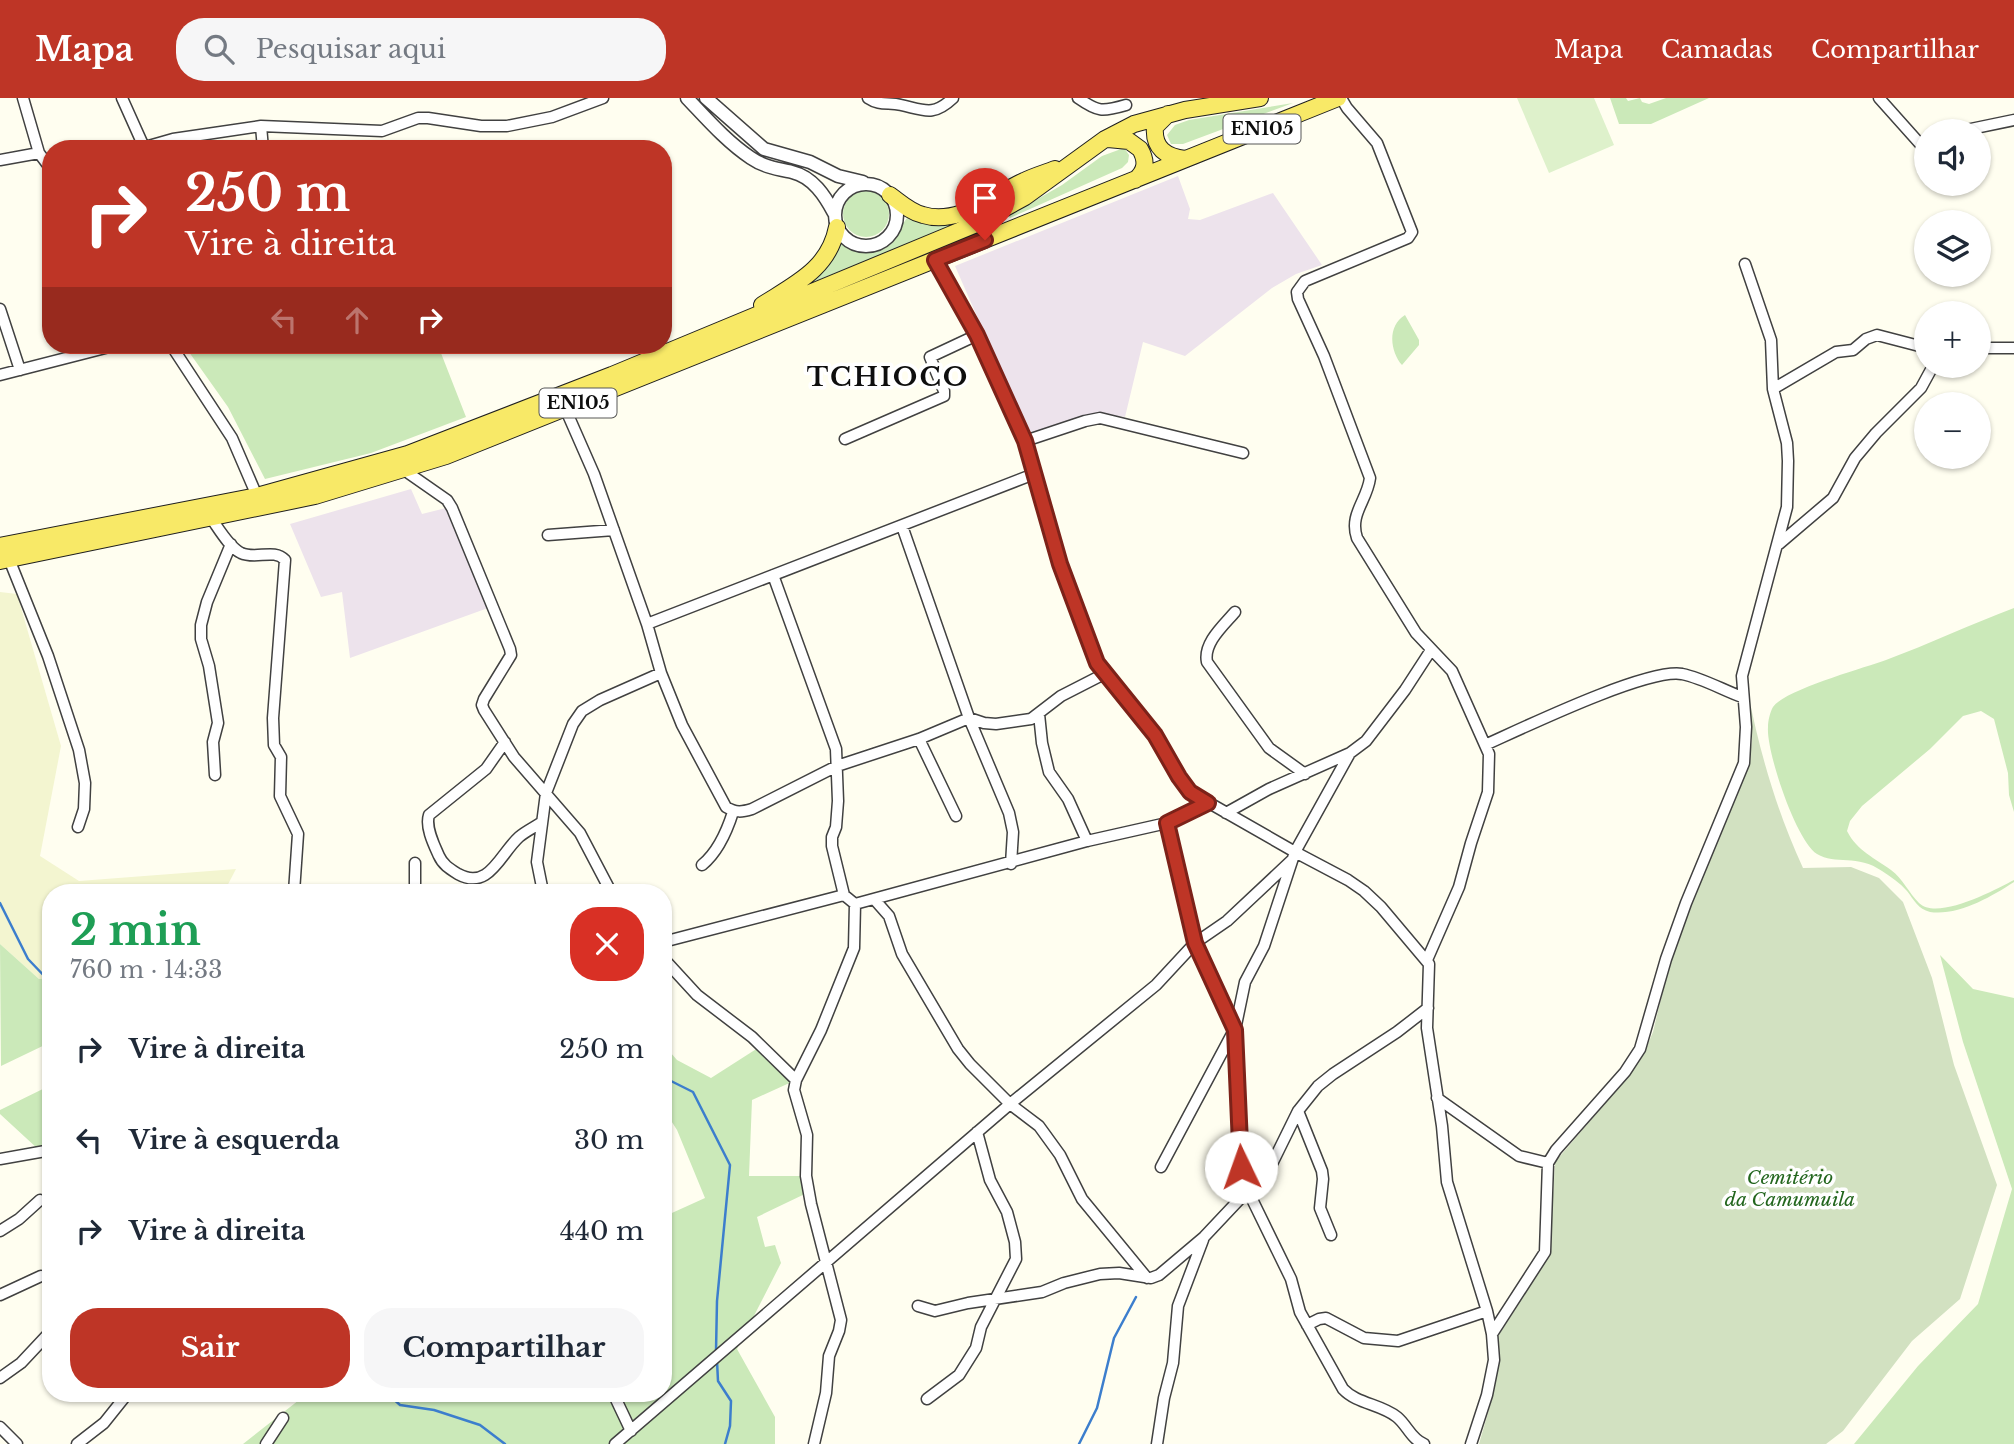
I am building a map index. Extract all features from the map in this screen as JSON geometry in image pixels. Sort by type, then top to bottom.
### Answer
[{"type":"main road","name":"EN105","points":[[672,349],[976,224],[1025,197],[1105,139],[1134,124],[1168,114],[1260,98]]},
{"type":"main road","name":"EN105","points":[[3,555],[211,518],[315,496],[404,470],[485,441],[1339,98]]},
{"type":"main road","points":[[1168,114],[1155,127],[1156,142],[1167,155],[1185,159]]},
{"type":"main road","points":[[1105,139],[1129,141],[1140,149],[1145,167],[1135,180]]},
{"type":"main road","points":[[890,195],[922,215],[956,215],[1026,179],[1070,163]]},
{"type":"main road","points":[[727,327],[818,268],[830,251],[836,220]]},
{"type":"main road","name":"EN105","points":[[3,555],[329,478],[428,447],[660,354]]},
{"type":"street","points":[[23,98],[38,153],[42,158]]},
{"type":"street","points":[[122,98],[138,140]]},
{"type":"street","points":[[169,140],[261,126],[382,131],[428,117],[481,126],[507,126],[552,117],[603,98]]},
{"type":"street","points":[[687,98],[752,159],[766,166],[803,176],[813,183],[821,192],[844,237],[853,244],[871,246],[891,233],[897,217],[896,205],[885,190],[838,176],[810,162],[764,149],[706,98]]},
{"type":"street","points":[[868,98],[886,105],[898,104],[929,112],[953,98]]},
{"type":"street","points":[[1078,98],[1094,109],[1103,111],[1125,102],[1134,124]]},
{"type":"street","points":[[1339,98],[1377,143],[1412,232],[1408,238],[1305,281],[1297,292],[1297,299],[1324,356],[1370,478],[1354,520],[1357,538],[1416,633],[1452,671],[1490,762],[1488,792],[1460,887],[1427,960]]},
{"type":"street","points":[[1879,98],[1914,138]]},
{"type":"street","points":[[1991,125],[2014,120]]},
{"type":"street","points":[[261,126],[262,140]]},
{"type":"street","points":[[0,160],[38,153]]},
{"type":"street","points":[[836,220],[837,201],[846,190],[858,184],[871,184]]},
{"type":"street","points":[[935,260],[977,335],[1025,441],[1060,564],[1097,663],[1104,674],[1155,735],[1190,792],[1293,856],[1348,880],[1364,891],[1427,960],[1430,969],[1427,1027],[1451,1198],[1488,1311],[1492,1334],[1494,1360],[1488,1395],[1471,1444]]},
{"type":"street","points":[[1492,1334],[1545,1252],[1548,1163],[1556,1150],[1625,1072],[1640,1049],[1682,914],[1744,764],[1746,727],[1742,676],[1787,507],[1788,461],[1787,443],[1773,389],[1771,340],[1745,264]]},
{"type":"street","points":[[0,309],[20,370]]},
{"type":"street","points":[[845,439],[944,396],[930,356],[977,335]]},
{"type":"street","points":[[1773,389],[1836,352],[1857,348],[1871,336],[1877,335],[1914,345]]},
{"type":"street","points":[[1991,348],[2014,348]]},
{"type":"street","points":[[0,375],[82,354]]},
{"type":"street","points":[[178,354],[232,438],[257,496]]},
{"type":"street","points":[[1779,544],[1833,498],[1855,458],[1921,388],[1926,378]]},
{"type":"street","points":[[565,408],[594,474],[682,725],[726,807],[733,812],[752,809],[837,766],[969,718],[996,724],[1031,719],[1061,696],[1104,674]]},
{"type":"street","points":[[1025,441],[1100,418],[1243,453]]},
{"type":"street","points":[[404,470],[447,500],[452,508],[510,649],[511,655],[482,705],[514,757],[580,832],[607,884]]},
{"type":"street","points":[[647,624],[1034,474]]},
{"type":"street","points":[[211,518],[239,552],[281,555],[285,560],[273,718],[274,745],[281,757],[280,796],[298,834],[295,884]]},
{"type":"street","points":[[902,526],[969,718],[1012,822],[1011,863]]},
{"type":"street","points":[[548,535],[614,530]]},
{"type":"street","points":[[215,775],[213,742],[218,723],[209,666],[201,639],[201,625],[207,602],[231,544]]},
{"type":"street","points":[[3,555],[48,656],[79,750],[85,783],[84,809],[78,827]]},
{"type":"street","points":[[773,575],[836,749],[838,801],[832,846],[844,895],[855,904]]},
{"type":"street","points":[[1235,611],[1209,644],[1205,653],[1207,662],[1269,748],[1305,774]]},
{"type":"street","points":[[1226,813],[1269,789],[1350,754],[1366,741],[1431,650]]},
{"type":"street","points":[[541,884],[537,862],[546,793],[573,724],[582,711],[600,700],[662,673]]},
{"type":"street","points":[[1485,745],[1653,676],[1682,674],[1742,697]]},
{"type":"street","points":[[1039,714],[1049,772],[1068,799],[1087,842]]},
{"type":"street","points":[[919,738],[956,816]]},
{"type":"street","points":[[505,742],[486,769],[429,815],[428,824],[439,857],[449,868],[469,880],[476,880],[487,873],[519,837],[542,822]]},
{"type":"street","points":[[1350,754],[1293,856],[1264,946],[1245,982],[1235,1030],[1241,1167],[1291,1279],[1295,1301],[1343,1389],[1349,1395],[1396,1416],[1416,1441],[1424,1444]]},
{"type":"street","points":[[855,904],[1167,823],[1208,803]]},
{"type":"street","points":[[702,865],[710,858],[728,828],[733,812]]},
{"type":"street","points":[[1167,823],[1195,943],[1235,1030]]},
{"type":"street","points":[[672,1395],[1010,1104],[1156,985],[1195,943],[1236,913],[1293,856]]},
{"type":"street","points":[[415,863],[415,884]]},
{"type":"street","points":[[672,940],[844,895]]},
{"type":"street","points":[[874,899],[888,916],[902,954],[958,1049],[1010,1104],[1039,1126],[1082,1199],[1147,1278]]},
{"type":"street","points":[[814,1444],[826,1393],[829,1356],[841,1320],[811,1205],[806,1176],[807,1135],[794,1090],[854,948],[855,904]]},
{"type":"street","points":[[672,968],[697,995],[752,1037],[796,1080]]},
{"type":"street","points":[[918,1306],[935,1311],[1042,1292],[1100,1274],[1119,1273],[1147,1278],[1159,1275],[1204,1237],[1250,1188],[1265,1178],[1307,1097],[1333,1074],[1428,1008]]},
{"type":"street","points":[[1161,1167],[1235,1030]]},
{"type":"street","points":[[1437,1098],[1519,1156],[1548,1163]]},
{"type":"street","points":[[1298,1111],[1322,1171],[1320,1209],[1331,1235]]},
{"type":"street","points":[[927,1399],[959,1375],[976,1348],[981,1327],[1016,1259],[1015,1242],[1007,1212],[990,1180],[977,1132]]},
{"type":"street","points":[[0,1159],[42,1152]]},
{"type":"street","points":[[0,1231],[19,1219],[40,1200]]},
{"type":"street","points":[[1157,1444],[1173,1363],[1178,1306],[1204,1237]]},
{"type":"street","points":[[0,1295],[41,1276]]},
{"type":"street","points":[[1307,1325],[1319,1318],[1326,1318],[1364,1338],[1398,1341],[1488,1311]]},
{"type":"street","points":[[0,1378],[20,1363],[42,1340]]},
{"type":"street","points":[[77,1444],[104,1423],[121,1402]]},
{"type":"street","points":[[617,1402],[631,1431]]},
{"type":"street","points":[[615,1444],[664,1402]]},
{"type":"street","points":[[266,1444],[283,1418]]},
{"type":"street","points":[[0,1427],[17,1444]]},
{"type":"shaded area","points":[[1178,176],[1190,209],[1188,219],[1200,220],[1273,193],[1322,265],[1296,274],[1272,288],[1185,356],[1143,342],[1125,417],[1097,413],[1029,435],[955,266]]},
{"type":"shaded area","points":[[411,489],[422,514],[446,508],[488,608],[350,658],[342,592],[321,597],[290,524]]},
{"type":"green space","points":[[1517,98],[1594,98],[1614,145],[1549,173]]},
{"type":"green space","points":[[1610,98],[1626,98],[1628,101],[1640,98],[1642,102],[1649,104],[1666,98],[1709,98],[1651,124],[1619,124]]},
{"type":"green space","points":[[1293,103],[1183,144],[1171,144],[1167,135],[1175,125],[1189,120]]},
{"type":"green space","points":[[1125,149],[1129,155],[1128,162],[1122,168],[1010,218],[1008,216],[1062,185],[1102,156]]},
{"type":"green space","points":[[866,191],[882,198],[889,214],[882,230],[866,237],[850,230],[843,214],[850,198]]},
{"type":"green space","points":[[974,214],[932,234],[808,284],[831,263],[840,242],[862,250],[877,251],[891,244],[908,217],[932,224]]},
{"type":"green space","points":[[1405,315],[1419,340],[1419,345],[1402,365],[1395,353],[1392,339],[1395,325]]},
{"type":"green space","points":[[190,354],[441,354],[466,417],[371,453],[265,479],[228,407]]},
{"type":"green space","points":[[0,592],[17,594],[61,746],[40,856],[79,881],[236,869],[228,884],[42,884],[42,979],[39,979],[0,944]]},
{"type":"green space","points":[[2014,608],[2014,812],[2009,795],[2008,773],[1994,719],[1981,711],[1963,716],[1930,749],[1862,806],[1850,821],[1847,831],[1861,849],[1895,874],[1919,903],[1927,908],[1966,902],[2014,880],[1985,899],[1963,908],[1941,912],[1926,911],[1898,883],[1873,866],[1824,857],[1809,846],[1792,814],[1777,774],[1769,739],[1770,714],[1780,700],[1808,687],[1886,660]]},
{"type":"green space","name":"Cemitério da Camumuila","points":[[1748,693],[1770,782],[1803,868],[1851,867],[1879,878],[1903,902],[1932,978],[1954,1065],[1997,1185],[1960,1299],[1912,1341],[1843,1431],[1826,1444],[1479,1444],[1498,1367],[1497,1338],[1544,1264],[1550,1249],[1555,1162],[1631,1073],[1644,1053],[1653,1032],[1670,961],[1724,820],[1749,764],[1752,740]]},
{"type":"green space","points":[[0,944],[39,979],[42,979],[42,1046],[1,1066]]},
{"type":"green space","points":[[1940,955],[1973,989],[2014,998],[2014,1444],[1854,1444],[1918,1366],[1978,1304],[2012,1189],[1963,1042]]},
{"type":"green space","points":[[761,1046],[796,1080],[752,1100],[749,1176],[806,1176],[809,1192],[757,1217],[765,1247],[775,1245],[781,1263],[737,1349],[775,1417],[775,1444],[243,1444],[297,1402],[672,1402],[672,1213],[705,1198],[672,1122],[672,1054],[677,1060],[711,1078]]},
{"type":"green space","points":[[42,1089],[42,1153],[0,1114],[0,1110]]},
{"type":"waterway","points":[[0,903],[28,959],[42,974]]},
{"type":"waterway","points":[[672,1082],[693,1092],[730,1165],[717,1301],[716,1351]]},
{"type":"waterway","points":[[1079,1444],[1097,1408],[1114,1338],[1136,1297]]},
{"type":"waterway","points":[[717,1361],[718,1381],[731,1401],[730,1426],[725,1444]]},
{"type":"waterway","points":[[397,1402],[400,1405],[434,1410],[480,1425],[505,1444]]},
{"type":"district","name":"TCHIOCO","points":[[888,377]]},
{"type":"route","points":[[985,240],[935,260],[977,335],[1025,441],[1060,564],[1097,663],[1148,725],[1190,792],[1208,803],[1167,823],[1195,943],[1235,1030],[1241,1167]]}]
